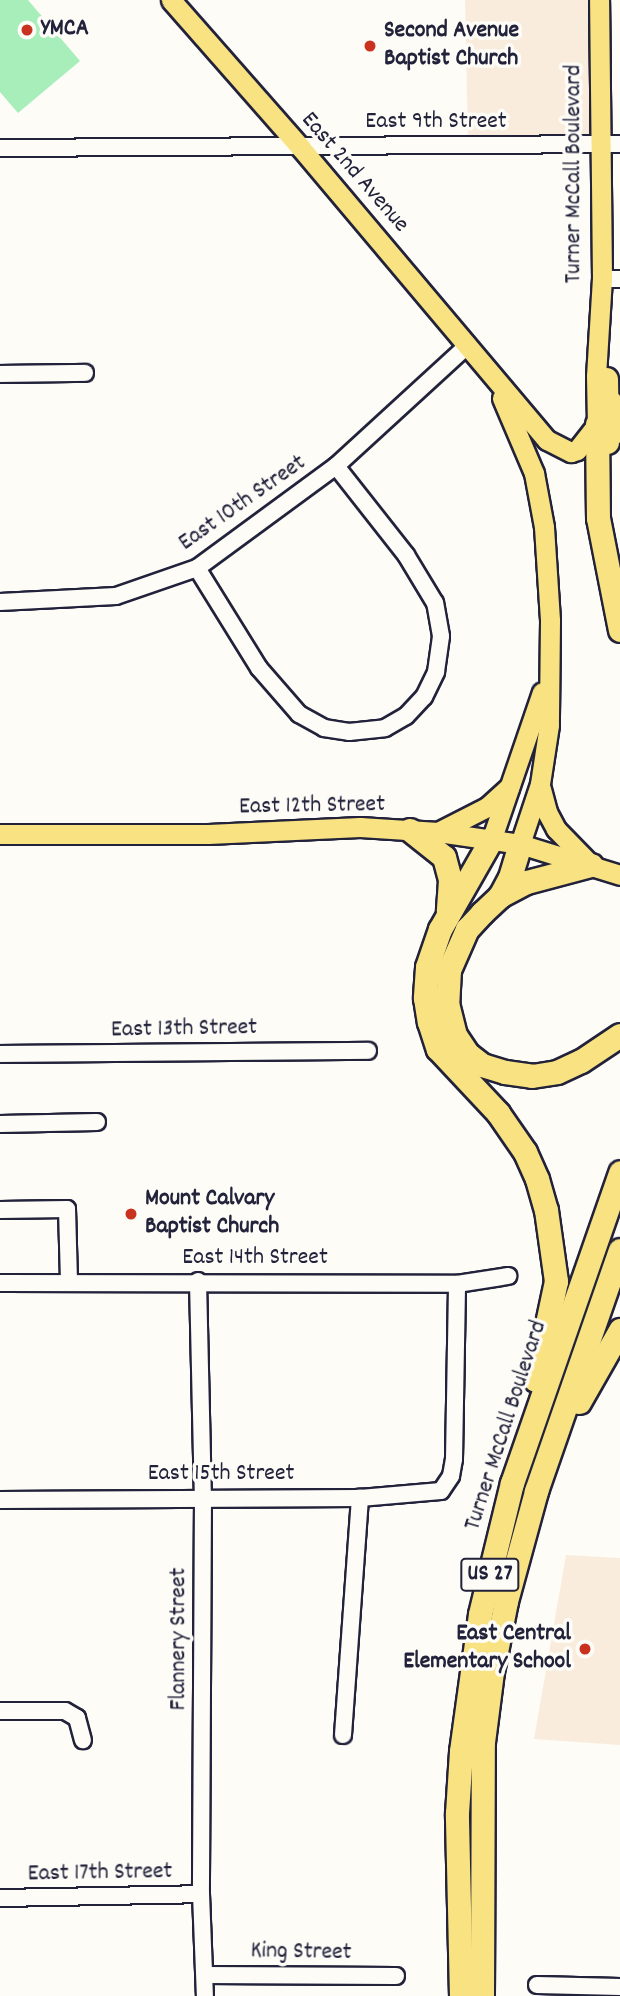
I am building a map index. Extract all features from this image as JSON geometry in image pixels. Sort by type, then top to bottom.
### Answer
[{"type":"highway","name":"Turner McCall Boulevard","points":[[606,379],[611,507],[620,556]]},
{"type":"highway","name":"Turner McCall Boulevard","points":[[597,424],[598,518],[620,630]]},
{"type":"highway","points":[[410,830],[444,857],[450,880],[448,914]]},
{"type":"highway","points":[[492,838],[448,914],[427,967],[425,998],[432,1035],[438,1049],[498,1113],[525,1152],[545,1210],[556,1281],[512,1483]]},
{"type":"highway","points":[[520,844],[510,877],[500,896],[467,929],[449,970],[447,1003],[455,1035],[468,1054],[482,1065],[532,1076],[569,1067],[620,1035]]},
{"type":"highway","points":[[500,896],[526,883],[591,865]]},
{"type":"highway","name":"Turner McCall Boulevard","points":[[461,1996],[457,1813],[461,1751],[480,1614],[512,1483],[620,1172]]},
{"type":"highway","name":"Turner McCall Boulevard","points":[[482,1996],[483,1742],[492,1672],[506,1601],[526,1528],[620,1250]]},
{"type":"highway","points":[[556,1440],[620,1330]]},
{"type":"main road","name":"East 2nd Avenue","points":[[171,0],[300,147],[468,345],[495,381]]},
{"type":"main road","name":"Turner McCall Boulevard","points":[[597,424],[596,376],[611,279],[611,144],[599,0]]},
{"type":"main road","name":"Turner McCall Boulevard","points":[[600,348],[606,379]]},
{"type":"main road","points":[[606,379],[620,433]]},
{"type":"main road","points":[[495,381],[547,440],[564,451],[577,450],[597,424]]},
{"type":"main road","points":[[495,381],[534,474],[544,527],[550,621],[549,725],[540,784],[520,844]]},
{"type":"main road","points":[[492,838],[548,674]]},
{"type":"main road","points":[[438,832],[487,807],[512,784]]},
{"type":"main road","points":[[540,784],[547,812],[556,829],[591,865]]},
{"type":"main road","name":"East 12th Street","points":[[0,834],[208,834],[360,828],[410,830],[492,838],[520,844],[620,875]]},
{"type":"street","name":"East 9th Street","points":[[0,148],[611,144]]},
{"type":"street","name":"East 10th Street","points":[[0,602],[116,596],[197,568],[336,466],[468,345]]},
{"type":"street","points":[[0,373],[85,373]]},
{"type":"street","points":[[197,568],[259,668],[299,714],[324,728],[349,732],[385,728],[406,716],[424,697],[436,672],[441,636],[435,603],[407,555],[336,466]]},
{"type":"street","name":"East 13th Street","points":[[0,1054],[368,1051]]},
{"type":"street","points":[[0,1124],[97,1122]]},
{"type":"street","points":[[0,1210],[67,1209],[69,1282]]},
{"type":"street","name":"East 14th Street","points":[[0,1283],[198,1281],[457,1284],[508,1276]]},
{"type":"street","name":"Flannery Street","points":[[198,1281],[204,1497],[201,1894],[205,1996]]},
{"type":"street","name":"East 15th Street","points":[[0,1500],[360,1498],[441,1491],[452,1476],[454,1459],[457,1284]]},
{"type":"street","points":[[343,1735],[360,1498]]},
{"type":"street","points":[[0,1711],[65,1711],[77,1718],[83,1740]]},
{"type":"street","name":"East 17th Street","points":[[0,1898],[201,1894]]},
{"type":"street","name":"King Street","points":[[205,1975],[396,1976]]},
{"type":"street","points":[[537,1985],[620,1987]]},
{"type":"shaded area","points":[[465,0],[599,0],[602,145],[468,145]]},
{"type":"shaded area","name":"East Central Elementary School","points":[[566,1555],[620,1558],[620,1745],[534,1739]]},
{"type":"green space","name":"YMCA","points":[[0,0],[28,0],[80,61],[18,113],[0,92]]},
{"type":"place","name":"YMCA","points":[[27,30]]},
{"type":"place","name":"Second Avenue Baptist Church","points":[[370,46]]},
{"type":"place","name":"Mount Calvary Baptist Church","points":[[131,1214]]},
{"type":"place","name":"East Central Elementary School","points":[[585,1649]]}]
